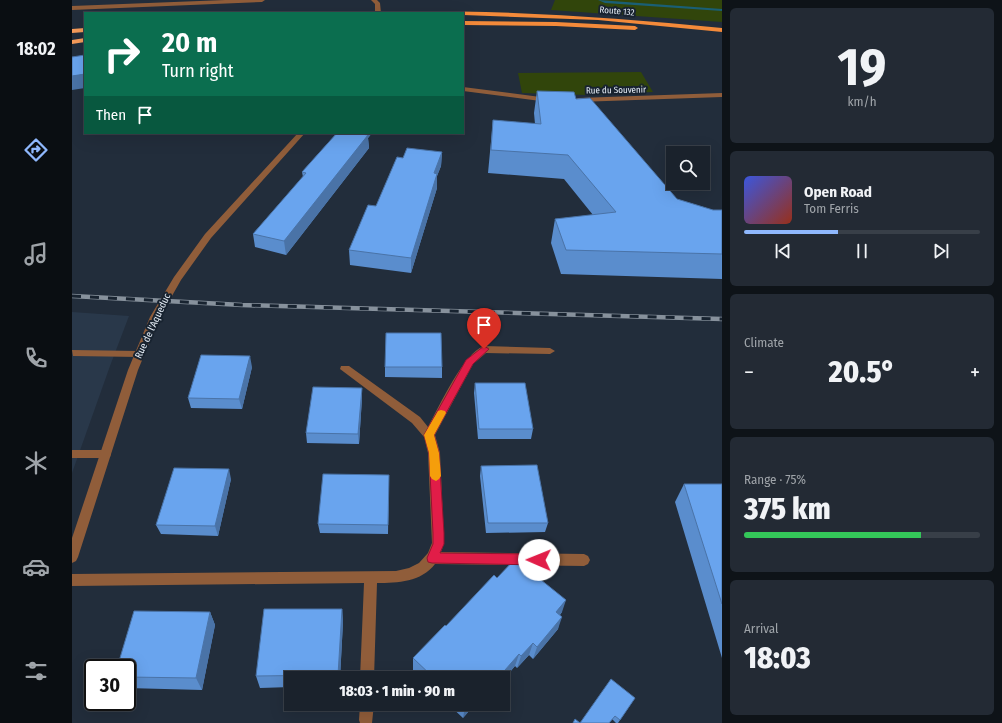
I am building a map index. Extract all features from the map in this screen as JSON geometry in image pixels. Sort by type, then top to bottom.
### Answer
[{"type":"highway","points":[[72,31],[84,30]]},
{"type":"highway","points":[[72,42],[84,40]]},
{"type":"main road","name":"Route 132","points":[[464,14],[568,16],[722,30]]},
{"type":"main road","name":"Route 132","points":[[464,23],[571,24],[722,34]]},
{"type":"street","points":[[72,8],[160,2],[262,0]]},
{"type":"street","points":[[374,0],[378,4],[378,12]]},
{"type":"street","points":[[464,89],[520,98],[555,100]]},
{"type":"street","name":"Rue du Souvenir","points":[[568,100],[722,95]]},
{"type":"street","name":"Rue de l'Aqueduc","points":[[72,557],[139,354],[164,302],[198,248],[226,215],[301,134]]},
{"type":"street","points":[[429,435],[469,362],[484,349],[550,351]]},
{"type":"street","points":[[72,580],[405,576],[427,564],[432,558],[438,544],[434,453],[429,435],[416,420],[345,369]]},
{"type":"street","points":[[432,558],[584,560]]},
{"type":"street","points":[[368,671],[371,577]]},
{"type":"street","points":[[366,720],[367,711]]},
{"type":"lane","points":[[74,353],[139,354]]},
{"type":"lane","points":[[72,454],[106,454]]},
{"type":"shaded area","points":[[72,312],[129,316],[72,473]]},
{"type":"green space","points":[[555,0],[722,0],[722,22],[551,10]]},
{"type":"green space","points":[[641,72],[653,92],[587,95],[522,93],[518,73]]},
{"type":"building","points":[[84,55],[84,74],[72,76],[72,57]]},
{"type":"building","points":[[537,91],[574,92],[576,99],[590,98],[666,186],[666,190],[669,190],[677,199],[713,210],[722,210],[722,254],[566,250],[555,219],[616,212],[568,155],[491,150],[493,120],[541,124]]},
{"type":"building","points":[[336,134],[368,135],[284,241],[253,234],[306,173],[302,172]]},
{"type":"building","points":[[407,148],[442,152],[434,173],[437,174],[411,258],[349,250],[368,205],[376,206],[397,157],[403,158]]},
{"type":"building","points":[[386,333],[441,333],[442,367],[385,367]]},
{"type":"building","points":[[201,355],[250,356],[239,399],[188,398]]},
{"type":"building","points":[[475,383],[525,383],[533,429],[479,429]]},
{"type":"building","points":[[313,387],[362,388],[358,434],[306,433]]},
{"type":"building","points":[[537,465],[548,523],[488,523],[481,466]]},
{"type":"building","points":[[174,468],[229,469],[215,526],[156,525]]},
{"type":"building","points":[[323,474],[389,475],[388,525],[318,524]]},
{"type":"building","points":[[684,484],[722,484],[722,604]]},
{"type":"building","points":[[515,559],[566,600],[556,612],[562,617],[537,647],[533,643],[521,656],[519,654],[504,671],[427,671],[413,658],[445,625],[446,626],[494,575],[497,578]]},
{"type":"building","points":[[264,609],[342,609],[338,671],[284,671],[284,676],[256,676]]},
{"type":"building","points":[[134,611],[210,612],[196,678],[136,677],[136,659],[120,659]]},
{"type":"building","points":[[611,679],[635,698],[620,720],[615,716],[609,723],[580,723]]},
{"type":"building","points":[[575,719],[580,723],[573,723]]},
{"type":"waterway","points":[[600,0],[605,2],[722,10]]},
{"type":"railway","points":[[72,296],[242,305],[722,319]]},
{"type":"slow traffic","points":[[436,476],[434,453],[429,435],[441,413]]},
{"type":"route","points":[[484,349],[469,362],[429,435],[434,453],[438,533],[438,544],[432,558],[539,560]]}]
